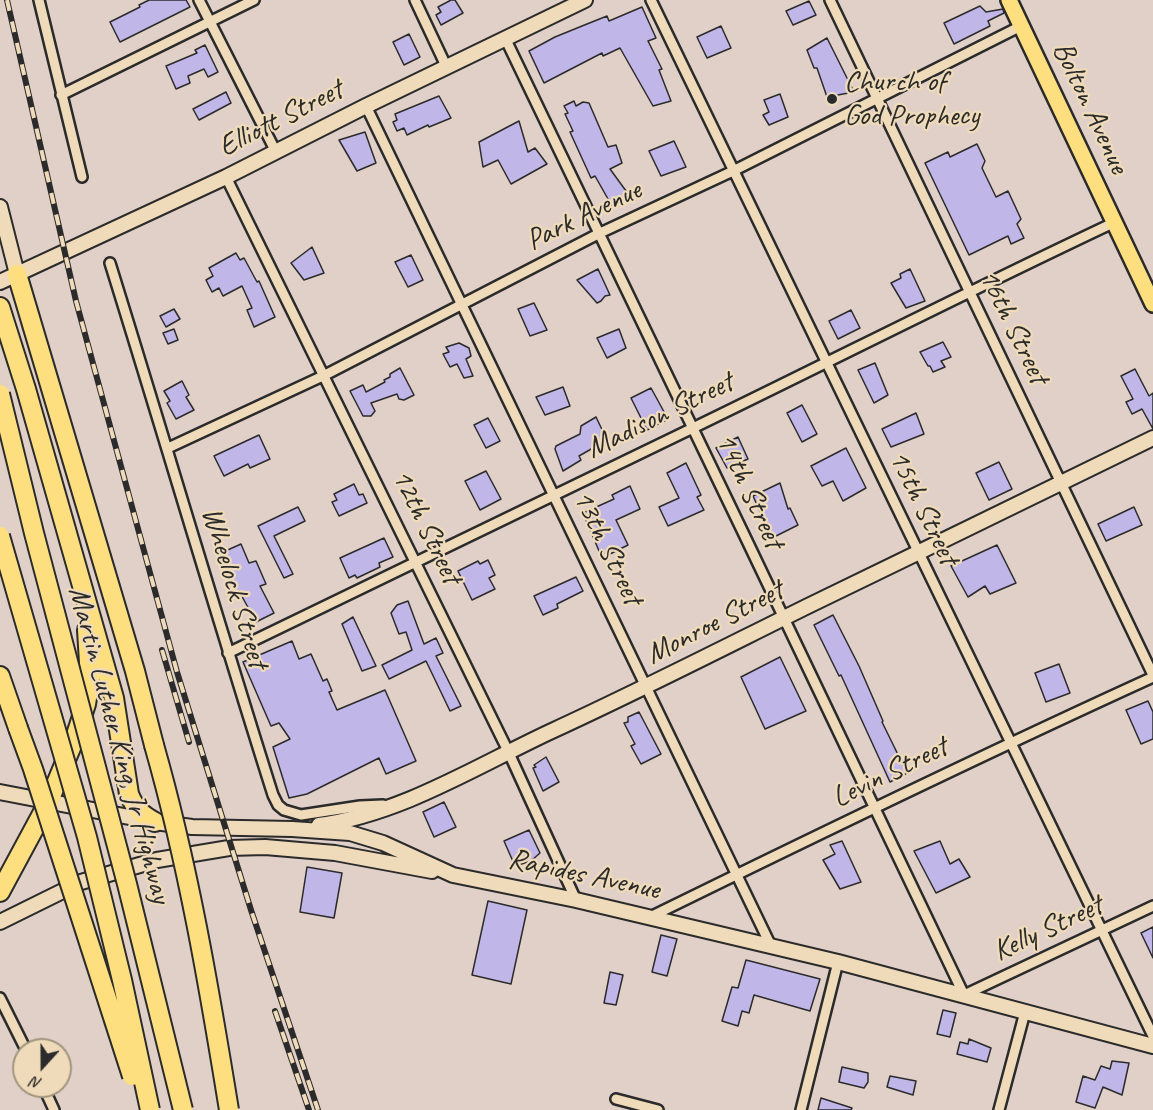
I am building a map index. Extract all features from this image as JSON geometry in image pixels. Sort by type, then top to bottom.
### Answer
[{"type":"highway","points":[[17,274],[135,671],[154,745],[192,904],[212,1004],[229,1110]]},
{"type":"highway","points":[[0,307],[26,389],[114,698],[129,795],[141,814],[155,822]]},
{"type":"highway","name":"Martin Luther King, Jr Highway","points":[[0,394],[183,1110]]},
{"type":"highway","name":"Martin Luther King, Jr Highway","points":[[0,536],[87,837],[122,980],[150,1110]]},
{"type":"highway","points":[[0,892],[49,801],[75,738],[86,704],[90,679],[84,592]]},
{"type":"highway","points":[[0,676],[33,769],[143,1110]]},
{"type":"main road","name":"Elliott Street","points":[[0,282],[226,177],[585,0]]},
{"type":"main road","name":"Bolton Avenue","points":[[1009,0],[1153,304]]},
{"type":"main road","points":[[0,207],[17,274]]},
{"type":"main road","name":"Monroe Street","points":[[291,829],[345,822],[401,804],[508,751],[647,687],[783,618],[1153,438]]},
{"type":"main road","name":"Rapides Avenue","points":[[0,792],[155,822],[219,829],[291,829],[350,833],[383,843],[453,875],[650,916],[838,962],[1153,1046]]},
{"type":"main road","points":[[0,922],[81,882],[157,860],[229,848],[265,847],[335,853],[453,875]]},
{"type":"street","points":[[39,0],[82,177]]},
{"type":"street","points":[[199,0],[276,152]]},
{"type":"street","points":[[61,94],[255,0]]},
{"type":"street","points":[[415,0],[447,68]]},
{"type":"street","name":"15th Street","points":[[651,0],[1153,1036]]},
{"type":"street","name":"16th Street","points":[[830,0],[1153,676]]},
{"type":"street","name":"Park Avenue","points":[[168,448],[325,375],[600,233],[733,171],[1021,26]]},
{"type":"street","name":"14th Street","points":[[506,40],[964,995]]},
{"type":"street","name":"13th Street","points":[[366,106],[771,946]]},
{"type":"street","name":"12th Street","points":[[226,177],[508,751],[576,900]]},
{"type":"street","name":"Madison Street","points":[[228,653],[826,363],[969,290],[1113,223]]},
{"type":"street","name":"Wheelock Street","points":[[110,263],[168,448],[228,653],[278,805],[284,810],[301,815],[360,806],[401,804]]},
{"type":"street","name":"Levin Street","points":[[650,916],[1009,742],[1153,676]]},
{"type":"street","name":"Kelly Street","points":[[964,995],[1153,906]]},
{"type":"street","points":[[801,1110],[838,962]]},
{"type":"street","points":[[0,998],[20,1038]]},
{"type":"street","points":[[999,1110],[1025,1012]]},
{"type":"street","points":[[616,1099],[658,1110]]},
{"type":"building","points":[[149,0],[186,0],[190,7],[120,42],[110,22]]},
{"type":"building","points":[[455,0],[463,13],[441,25],[436,15],[441,12],[438,7]]},
{"type":"building","points":[[809,1],[816,15],[793,25],[786,11]]},
{"type":"building","points":[[980,6],[986,12],[1003,9],[1004,13],[988,21],[990,26],[954,44],[944,23]]},
{"type":"building","points":[[642,7],[656,38],[648,41],[662,69],[659,70],[671,101],[653,106],[620,48],[603,56],[602,53],[544,83],[529,51],[555,37],[607,16],[609,21]]},
{"type":"building","points":[[721,26],[731,48],[707,58],[697,37]]},
{"type":"building","points":[[409,34],[420,57],[404,65],[393,42]]},
{"type":"building","points":[[827,38],[854,92],[827,97],[817,68],[814,68],[807,50]]},
{"type":"building","points":[[205,45],[218,72],[208,77],[204,69],[188,76],[190,83],[176,89],[166,66],[197,53],[195,50]]},
{"type":"building","points":[[226,92],[231,103],[199,120],[193,109]]},
{"type":"building","points":[[780,94],[788,117],[769,125],[763,115],[769,112],[764,100]]},
{"type":"building","points":[[439,96],[451,118],[407,135],[404,128],[397,131],[393,122],[397,120],[395,114]]},
{"type":"building","points":[[574,101],[576,106],[583,102],[589,103],[608,147],[616,145],[622,163],[610,169],[629,195],[612,206],[595,176],[591,178],[570,132],[573,131],[564,106]]},
{"type":"building","points":[[519,121],[528,152],[535,148],[547,164],[511,184],[498,160],[483,167],[479,142]]},
{"type":"building","points":[[365,132],[376,163],[357,171],[339,140]]},
{"type":"building","points":[[674,141],[686,167],[661,176],[649,151]]},
{"type":"building","points":[[977,144],[985,161],[982,168],[996,197],[1008,191],[1021,219],[1017,224],[1024,238],[1011,244],[1008,236],[969,255],[925,163],[948,152],[950,157]]},
{"type":"building","points":[[312,247],[324,273],[304,280],[291,263]]},
{"type":"building","points":[[236,253],[240,260],[244,258],[257,282],[259,281],[275,317],[254,327],[247,310],[252,308],[242,286],[223,296],[219,288],[212,292],[206,280],[213,276],[209,268]]},
{"type":"building","points":[[411,255],[423,280],[408,287],[395,262]]},
{"type":"building","points":[[598,269],[610,295],[597,303],[577,280]]},
{"type":"building","points":[[910,269],[925,301],[906,308],[891,283],[901,278],[900,274]]},
{"type":"building","points":[[534,303],[547,330],[530,336],[518,309]]},
{"type":"building","points":[[174,309],[180,319],[166,327],[160,316]]},
{"type":"building","points":[[851,310],[860,328],[838,339],[829,321]]},
{"type":"building","points":[[174,329],[178,340],[168,344],[163,333]]},
{"type":"building","points":[[619,329],[626,348],[607,358],[597,338]]},
{"type":"building","points":[[943,342],[951,357],[941,361],[945,367],[933,372],[920,352]]},
{"type":"building","points":[[459,343],[469,348],[471,356],[466,359],[473,376],[464,378],[457,364],[450,367],[443,354],[449,352],[446,347]]},
{"type":"building","points":[[875,363],[888,395],[874,403],[858,370]]},
{"type":"building","points":[[400,368],[414,395],[404,400],[399,399],[397,394],[371,403],[375,411],[371,416],[363,416],[350,391],[363,385],[366,392],[385,382],[384,380],[390,377],[390,374]]},
{"type":"building","points":[[1135,369],[1149,396],[1153,393],[1153,429],[1142,409],[1132,414],[1126,402],[1133,399],[1121,376]]},
{"type":"building","points":[[182,381],[189,395],[186,397],[194,410],[176,419],[167,403],[170,401],[164,391]]},
{"type":"building","points":[[563,387],[570,406],[545,415],[536,397]]},
{"type":"building","points":[[651,388],[668,419],[647,430],[631,398]]},
{"type":"building","points":[[802,405],[817,434],[802,442],[787,413]]},
{"type":"building","points":[[916,413],[924,434],[891,447],[882,429]]},
{"type":"building","points":[[596,417],[607,440],[579,456],[581,460],[563,471],[556,446],[580,434],[581,426]]},
{"type":"building","points":[[488,418],[500,441],[486,448],[474,425]]},
{"type":"building","points":[[259,435],[270,459],[250,468],[248,464],[224,476],[214,456]]},
{"type":"building","points":[[738,437],[748,459],[727,468],[716,448]]},
{"type":"building","points":[[846,448],[866,488],[843,501],[833,481],[822,486],[811,466]]},
{"type":"building","points":[[999,462],[1012,489],[989,500],[976,473]]},
{"type":"building","points":[[686,463],[701,495],[697,497],[704,510],[668,526],[659,507],[679,498],[667,473]]},
{"type":"building","points":[[486,471],[501,499],[480,510],[465,481]]},
{"type":"building","points":[[780,483],[788,509],[790,508],[798,525],[772,538],[753,496]]},
{"type":"building","points":[[354,484],[359,495],[363,494],[367,503],[339,516],[332,502],[337,500],[334,494]]},
{"type":"building","points":[[630,486],[640,509],[616,520],[628,545],[602,558],[583,513],[614,499],[612,495]]},
{"type":"building","points":[[298,507],[305,521],[274,536],[293,574],[284,578],[258,526]]},
{"type":"building","points":[[1134,507],[1142,525],[1106,541],[1098,524]]},
{"type":"building","points":[[384,538],[393,557],[379,563],[380,567],[357,578],[355,575],[349,578],[340,558]]},
{"type":"building","points":[[241,544],[249,563],[256,561],[266,584],[260,586],[274,613],[256,622],[239,591],[236,593],[221,553]]},
{"type":"building","points":[[997,545],[1016,583],[990,594],[985,586],[968,597],[951,566]]},
{"type":"building","points":[[488,560],[495,575],[489,578],[495,589],[472,600],[458,571],[478,561],[480,564]]},
{"type":"building","points":[[576,577],[583,591],[557,604],[558,608],[543,615],[534,596]]},
{"type":"building","points":[[408,601],[424,644],[436,638],[443,653],[436,656],[461,706],[450,711],[426,661],[389,679],[382,665],[412,650],[406,632],[399,634],[391,613],[397,605]]},
{"type":"building","points":[[833,615],[859,666],[882,722],[907,773],[890,782],[841,675],[839,676],[814,625]]},
{"type":"building","points":[[353,617],[376,666],[362,671],[342,624]]},
{"type":"building","points":[[292,641],[299,659],[311,654],[323,681],[327,679],[332,691],[329,692],[337,710],[385,690],[416,761],[386,774],[379,758],[307,794],[289,798],[273,747],[290,739],[279,723],[271,726],[243,662]]},
{"type":"building","points":[[780,657],[806,711],[765,729],[741,677]]},
{"type":"building","points":[[1059,664],[1070,693],[1046,702],[1035,673]]},
{"type":"building","points":[[1148,701],[1153,712],[1153,739],[1141,744],[1126,710]]},
{"type":"building","points":[[639,712],[661,754],[641,764],[631,746],[635,744],[624,723],[628,722],[628,717]]},
{"type":"building","points":[[546,757],[559,782],[543,791],[533,768]]},
{"type":"building","points":[[444,802],[456,827],[434,837],[423,812]]},
{"type":"building","points":[[529,830],[540,853],[531,861],[515,866],[504,841]]},
{"type":"building","points":[[842,841],[861,882],[840,889],[823,860],[835,854],[830,845]]},
{"type":"building","points":[[940,841],[950,864],[959,859],[970,877],[936,893],[914,851]]},
{"type":"building","points":[[307,867],[342,873],[334,918],[300,912]]},
{"type":"building","points":[[488,901],[527,910],[511,984],[472,975]]},
{"type":"building","points":[[1153,927],[1153,958],[1141,933]]},
{"type":"building","points":[[661,935],[677,939],[667,976],[652,972]]},
{"type":"building","points":[[746,960],[820,979],[810,1011],[754,995],[749,1013],[742,1011],[738,1026],[722,1021],[732,987],[738,988]]},
{"type":"building","points":[[610,972],[623,975],[616,1005],[604,1003]]},
{"type":"building","points":[[943,1010],[956,1013],[950,1037],[937,1034]]},
{"type":"building","points":[[969,1039],[991,1048],[987,1062],[957,1054],[960,1042],[968,1044]]},
{"type":"building","points":[[1112,1061],[1129,1063],[1122,1095],[1103,1087],[1095,1108],[1076,1102],[1083,1076],[1095,1080],[1101,1066],[1110,1069]]},
{"type":"building","points":[[842,1067],[868,1073],[868,1082],[864,1088],[839,1082]]},
{"type":"building","points":[[890,1076],[916,1081],[913,1095],[887,1087]]},
{"type":"building","points":[[821,1098],[852,1108],[851,1110],[818,1110]]},
{"type":"railway","points":[[7,0],[76,301],[177,672],[251,910],[318,1110]]},
{"type":"railway","points":[[162,650],[189,742]]},
{"type":"railway","points":[[275,1011],[309,1110]]},
{"type":"place","name":"Church of God Prophecy","points":[[832,99]]}]
